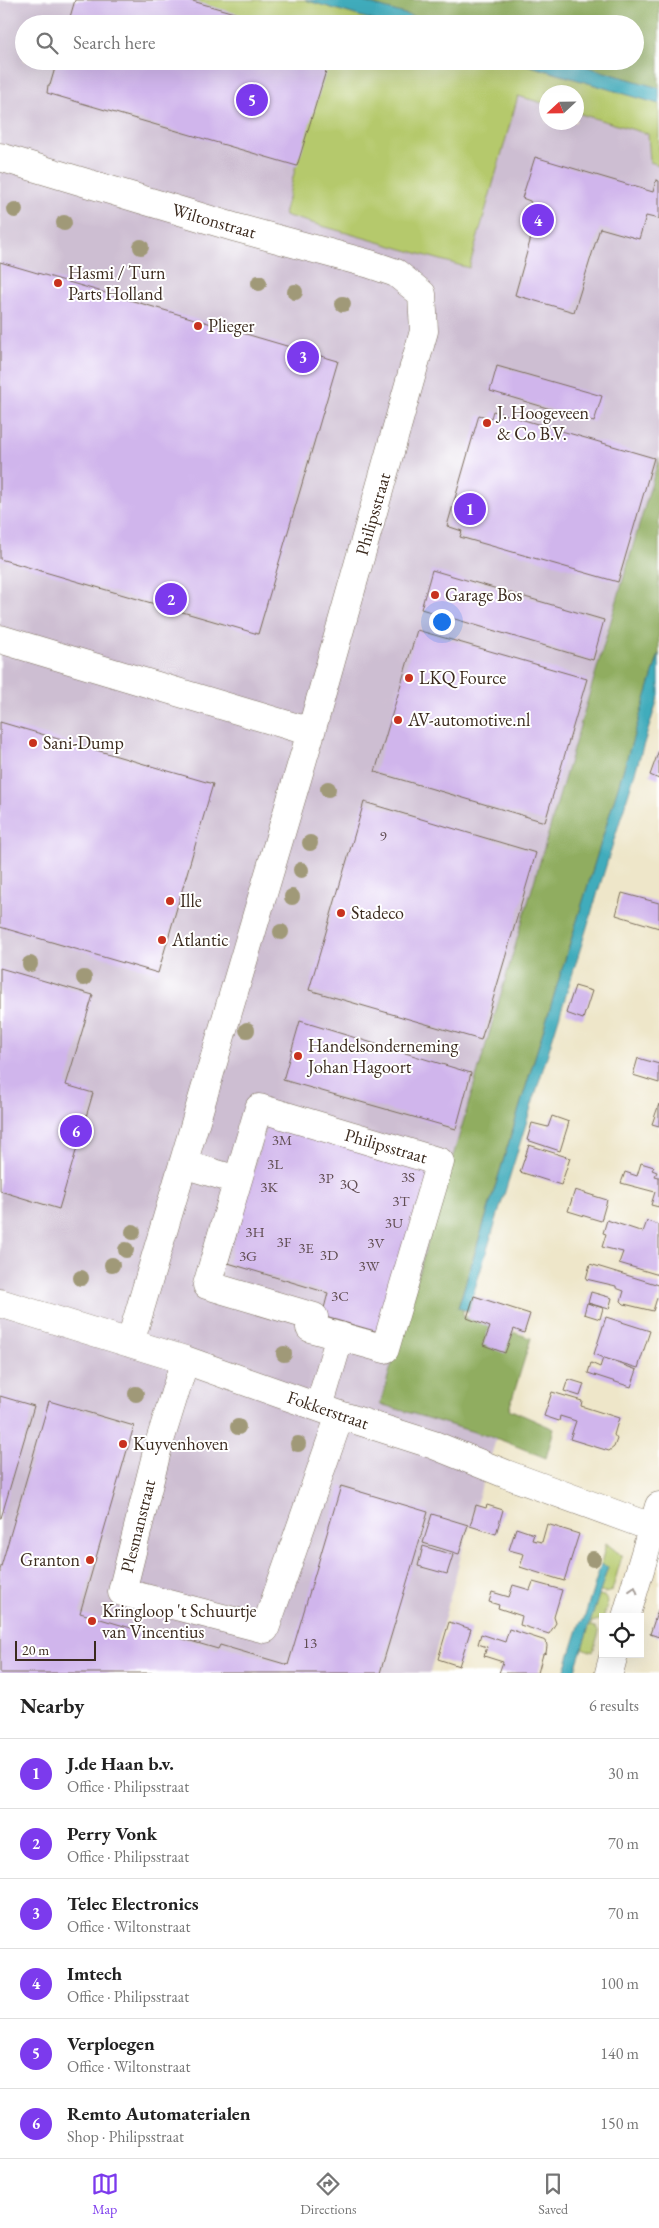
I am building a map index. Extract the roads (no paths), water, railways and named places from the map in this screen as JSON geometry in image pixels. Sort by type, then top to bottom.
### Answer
[{"type":"street","name":"Wiltonstraat","points":[[0,157],[236,228],[370,264],[396,273],[422,294]]},
{"type":"street","name":"Philipsstraat","points":[[130,1343],[311,732],[424,331],[422,294]]},
{"type":"street","points":[[0,639],[311,732]]},
{"type":"street","name":"Philipsstraat","points":[[259,1108],[440,1162],[385,1349],[310,1328],[314,1317],[207,1285],[238,1180],[259,1108]]},
{"type":"street","points":[[183,1164],[238,1180]]},
{"type":"street","name":"Fokkerstraat","points":[[0,1302],[185,1360],[434,1445],[506,1474],[657,1521]]},
{"type":"street","points":[[330,1411],[340,1336]]},
{"type":"street","name":"Plesmanstraat","points":[[185,1360],[158,1447],[122,1592],[265,1629],[330,1411]]},
{"type":"street","points":[[627,1613],[641,1563],[657,1521]]},
{"type":"street","points":[[609,1673],[613,1658]]},
{"type":"water","points":[[305,0],[357,0],[408,15],[356,15]]},
{"type":"water","points":[[544,70],[598,70],[659,88],[659,104]]},
{"type":"water","points":[[659,654],[659,695],[468,1311],[458,1308]]},
{"type":"water","points":[[601,1564],[608,1567],[574,1673],[564,1673],[580,1623],[584,1619]]},
{"type":"place","name":"Verploegen","points":[[252,100]]},
{"type":"place","name":"Imtech","points":[[538,220]]},
{"type":"place","name":"Hasmi / Turn Parts Holland","points":[[58,283]]},
{"type":"place","name":"Plieger","points":[[198,326]]},
{"type":"place","name":"Telec Electronics","points":[[303,357]]},
{"type":"place","name":"J. Hoogeveen & Co B.V.","points":[[487,423]]},
{"type":"place","name":"J.de Haan b.v.","points":[[470,509]]},
{"type":"place","name":"Garage Bos","points":[[435,595]]},
{"type":"place","name":"Perry Vonk","points":[[171,599]]},
{"type":"place","name":"LKQ Fource","points":[[409,678]]},
{"type":"place","name":"AV-automotive.nl","points":[[398,720]]},
{"type":"place","name":"Sani-Dump","points":[[33,743]]},
{"type":"place","name":"Ille","points":[[170,901]]},
{"type":"place","name":"Stadeco","points":[[341,913]]},
{"type":"place","name":"Atlantic","points":[[162,940]]},
{"type":"place","name":"Handelsonderneming Johan Hagoort","points":[[298,1056]]},
{"type":"place","name":"Remto Automaterialen","points":[[76,1131]]},
{"type":"place","name":"Kuyvenhoven","points":[[123,1444]]},
{"type":"place","name":"Granton","points":[[90,1560]]},
{"type":"place","name":"Kringloop 't Schuurtje van Vincentius","points":[[92,1621]]}]
